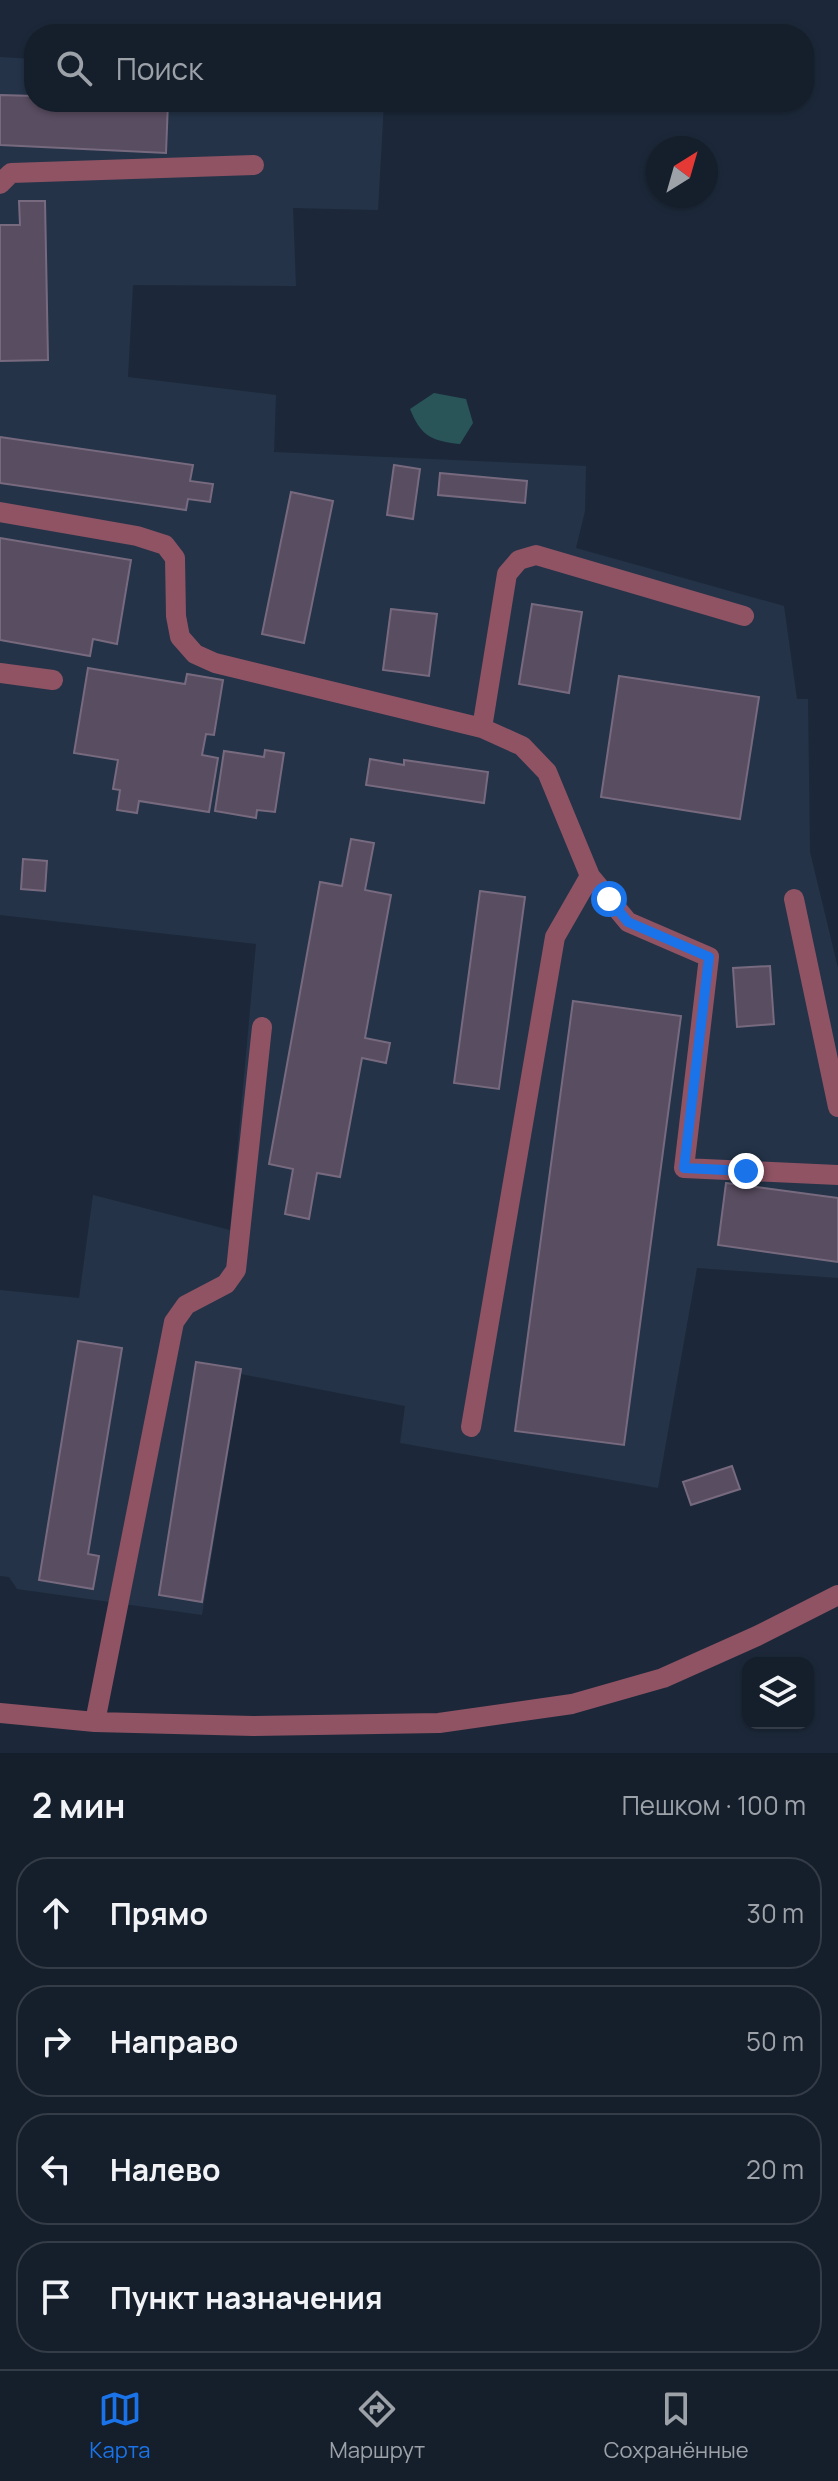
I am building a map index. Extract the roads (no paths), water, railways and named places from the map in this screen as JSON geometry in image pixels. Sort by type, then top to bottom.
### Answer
[{"type":"street","points":[[0,184],[11,173],[254,165]]},
{"type":"street","points":[[0,512],[137,536],[165,545],[175,558],[176,616],[180,637],[195,654],[215,663],[482,728],[522,746],[547,772],[590,876],[628,922],[709,957],[684,1168],[838,1175]]},
{"type":"street","points":[[482,728],[507,574],[519,560],[536,555],[744,616]]},
{"type":"street","points":[[0,673],[53,680]]},
{"type":"street","points":[[471,1427],[555,937],[590,876]]},
{"type":"street","points":[[794,899],[838,1107]]},
{"type":"street","points":[[95,1722],[174,1322],[186,1305],[226,1284],[236,1270],[262,1027]]},
{"type":"street","points":[[0,1713],[95,1722],[253,1726],[439,1723],[572,1704],[663,1678],[838,1595]]}]
